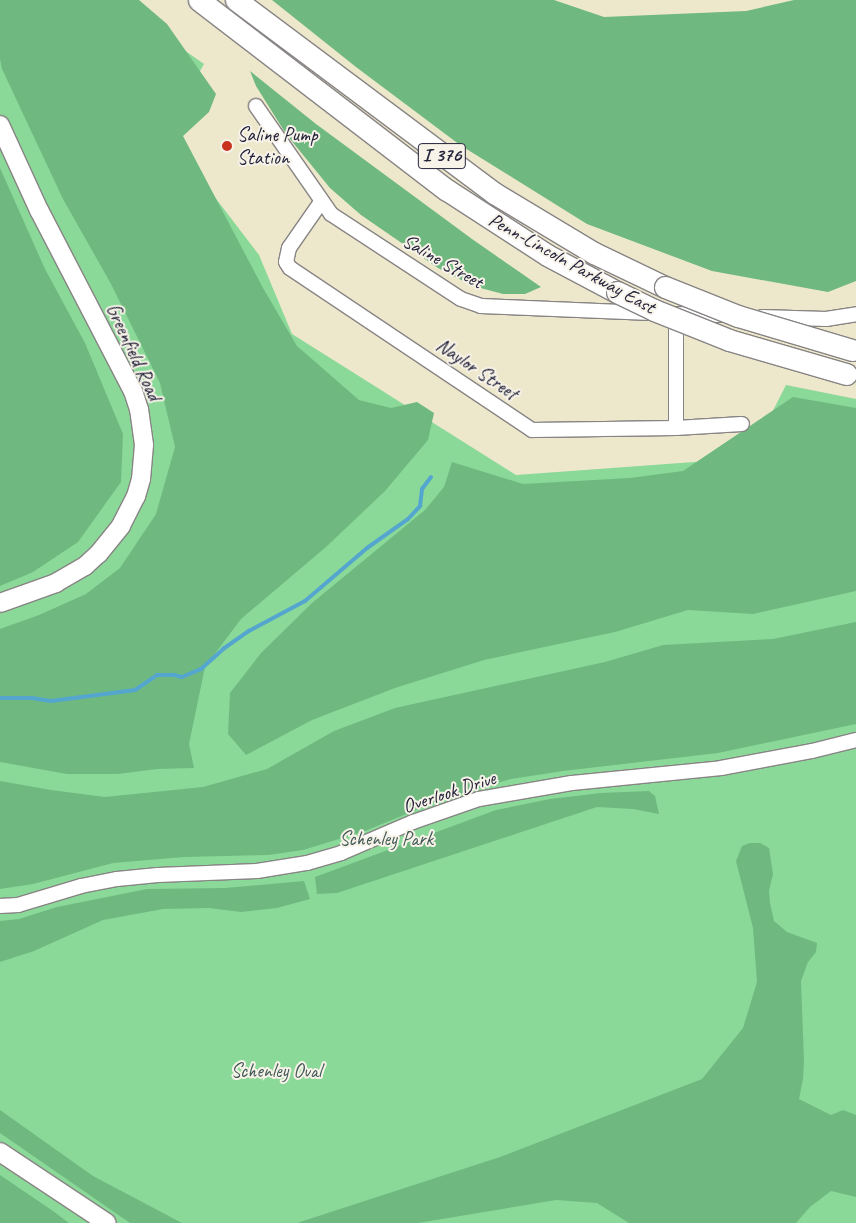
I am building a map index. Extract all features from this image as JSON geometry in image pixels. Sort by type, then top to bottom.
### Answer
[{"type":"highway","points":[[185,0],[295,74]]},
{"type":"highway","name":"Penn-Lincoln Parkway East","points":[[199,0],[480,213],[547,255],[654,310],[729,340],[851,375]]},
{"type":"highway","name":"Penn-Lincoln Parkway East","points":[[236,0],[494,193],[594,253],[665,287],[738,316],[854,351]]},
{"type":"main road","name":"Greenfield Road","points":[[0,125],[44,219],[133,391],[139,409],[144,445],[141,479],[133,504],[121,526],[98,554],[86,566],[56,583],[0,603]]},
{"type":"main road","points":[[0,1152],[107,1223]]},
{"type":"street","name":"Saline Street","points":[[256,106],[321,202],[343,223],[470,304],[826,320],[856,314]]},
{"type":"street","name":"Naylor Street","points":[[321,202],[288,248],[286,262],[290,268],[532,430],[676,428],[742,424]]},
{"type":"street","points":[[676,314],[676,428]]},
{"type":"street","name":"Overlook Drive","points":[[0,906],[18,905],[81,886],[117,879],[158,875],[257,871],[307,863],[341,853],[413,822],[479,799],[572,784],[721,768],[812,751],[856,740]]},
{"type":"green space","name":"Schenley Park","points":[[0,0],[113,0],[204,64],[165,132],[259,255],[292,334],[516,475],[749,458],[786,385],[856,399],[856,1223],[0,1223]]},
{"type":"green space","points":[[0,0],[139,0],[167,24],[216,94],[209,112],[183,136],[263,288],[297,346],[359,400],[391,408],[417,402],[434,413],[428,440],[385,491],[326,547],[241,619],[205,667],[189,744],[194,768],[157,769],[118,774],[67,774],[0,762],[0,629],[39,615],[86,594],[120,568],[156,514],[175,447],[160,383],[111,284],[63,199],[2,69],[0,59]]},
{"type":"green space","points":[[272,0],[554,0],[604,17],[746,11],[794,0],[856,0],[856,281],[828,292],[712,271],[587,224],[460,145],[356,67]]},
{"type":"green space","points":[[250,71],[316,124],[472,239],[541,287],[525,294],[503,294],[473,286],[438,268],[361,215],[330,188],[286,134],[256,86]]},
{"type":"green space","points":[[0,168],[45,269],[85,343],[123,434],[121,482],[78,542],[33,572],[0,586]]},
{"type":"green space","points":[[793,397],[856,408],[856,591],[753,614],[688,610],[615,632],[484,660],[395,688],[312,720],[246,755],[228,734],[230,693],[261,653],[312,603],[425,510],[444,487],[452,462],[523,484],[630,478],[683,471]]},
{"type":"green space","points":[[856,622],[856,724],[718,753],[511,779],[445,798],[365,831],[303,850],[268,855],[184,857],[113,863],[33,884],[0,889],[0,781],[105,797],[203,787],[267,769],[334,731],[395,708],[605,662],[663,645],[773,639]]},
{"type":"green space","points":[[649,791],[655,796],[659,814],[633,809],[597,807],[337,893],[317,894],[315,877],[496,810],[550,799],[601,793]]},
{"type":"green space","points":[[750,843],[760,843],[769,848],[773,874],[769,891],[774,921],[787,932],[817,943],[816,952],[808,962],[801,981],[804,1061],[799,1099],[831,1115],[843,1110],[856,1115],[856,1197],[831,1191],[810,1207],[796,1223],[629,1223],[597,1203],[556,1200],[418,1223],[297,1223],[500,1157],[702,1079],[743,1028],[757,982],[753,928],[736,861],[742,846]]},
{"type":"green space","points":[[304,881],[310,899],[277,908],[241,912],[209,908],[163,909],[103,920],[34,951],[0,962],[0,921],[19,919],[57,907],[147,889],[225,888]]},
{"type":"green space","points":[[0,1110],[93,1176],[182,1223],[130,1223],[0,1133]]},
{"type":"green space","points":[[0,1175],[53,1211],[69,1223],[0,1223]]},
{"type":"waterway","points":[[0,698],[32,698],[51,701],[135,690],[157,675],[182,677],[201,669],[223,649],[249,631],[305,601],[367,548],[408,519],[420,506],[422,489],[431,477]]},
{"type":"place","name":"Saline Pump Station","points":[[227,146]]},
{"type":"park label","name":"Schenley Oval","points":[[276,1070]]}]
